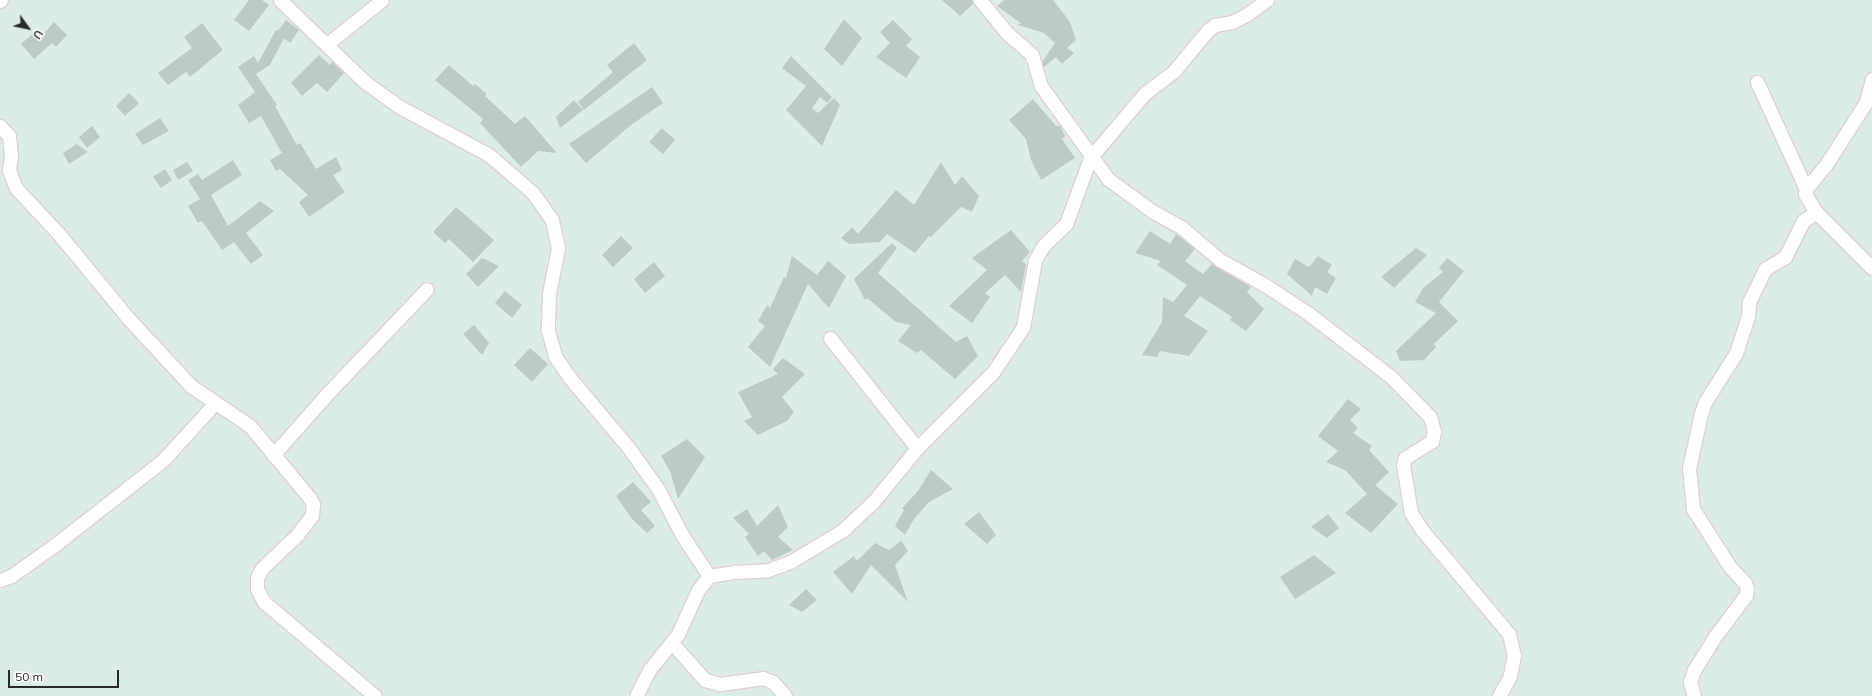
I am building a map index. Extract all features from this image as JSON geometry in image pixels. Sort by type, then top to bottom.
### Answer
[{"type":"street","points":[[280,0],[370,86],[398,106],[489,154],[533,193],[552,220],[558,248],[549,294],[548,331],[555,356],[570,378],[628,447],[658,488],[682,535],[710,576]]},
{"type":"street","points":[[327,44],[382,0]]},
{"type":"street","points":[[980,0],[1007,33],[1032,55],[1042,86],[1090,158],[1108,179],[1129,196],[1181,227],[1220,260],[1265,285],[1309,314],[1379,368],[1430,417],[1434,431],[1432,441],[1405,458],[1403,465],[1411,513],[1422,530],[1509,634],[1514,656],[1510,676],[1499,696]]},
{"type":"street","points":[[636,696],[650,669],[672,643],[686,621],[698,590],[710,576],[734,572],[768,570],[824,544],[843,530],[874,501],[917,448],[993,372],[1023,327],[1035,260],[1044,246],[1066,224],[1090,158],[1145,93],[1174,71],[1208,30],[1215,25],[1232,22],[1246,15],[1267,0]]},
{"type":"street","points":[[1806,189],[1827,163],[1866,102],[1872,80]]},
{"type":"street","points":[[1757,82],[1806,189],[1806,198],[1816,212],[1872,268]]},
{"type":"street","points":[[0,126],[9,136],[11,155],[8,170],[16,188],[58,233],[128,318],[191,386],[250,426],[309,497],[313,504],[312,515],[296,535],[262,568],[257,578],[257,589],[264,602],[375,696]]},
{"type":"street","points":[[1694,696],[1690,682],[1694,670],[1713,639],[1746,595],[1747,588],[1745,583],[1730,567],[1693,509],[1689,468],[1701,413],[1705,402],[1736,353],[1748,317],[1751,297],[1765,269],[1785,257],[1803,221],[1816,212]]},
{"type":"street","points":[[273,455],[326,395],[427,289]]},
{"type":"street","points":[[830,338],[917,448]]},
{"type":"street","points":[[0,580],[10,576],[56,544],[163,460],[215,403]]},
{"type":"street","points":[[672,643],[705,680],[720,684],[763,678],[773,682],[785,696]]},
{"type":"building","points":[[249,0],[262,0],[269,5],[249,31],[234,20]]},
{"type":"building","points":[[942,0],[972,0],[973,4],[960,16]]},
{"type":"building","points":[[1004,0],[1053,0],[1070,22],[1076,40],[1067,48],[1074,53],[1062,64],[1056,57],[1044,67],[1042,62],[1055,43],[1044,33],[1018,25],[1021,23],[997,6]]},
{"type":"building","points":[[844,19],[862,38],[842,66],[824,49]]},
{"type":"building","points":[[286,20],[299,30],[290,43],[284,38],[270,65],[256,74],[277,105],[275,106],[297,145],[300,143],[316,169],[336,157],[342,170],[333,175],[345,192],[309,217],[299,202],[308,195],[280,169],[276,171],[270,160],[282,153],[261,116],[249,123],[238,105],[255,92],[238,67],[254,56],[258,63],[276,30],[278,31]]},
{"type":"building","points":[[893,20],[912,39],[906,46],[920,57],[906,78],[876,57],[890,43],[880,32]]},
{"type":"building","points":[[54,22],[67,35],[56,47],[52,43],[34,59],[21,44],[35,32],[40,38]]},
{"type":"building","points":[[202,23],[223,50],[190,77],[186,72],[168,85],[158,73],[192,48],[184,37]]},
{"type":"building","points":[[634,43],[647,60],[584,110],[578,102],[613,72],[607,65]]},
{"type":"building","points":[[319,55],[330,65],[332,62],[344,73],[327,92],[317,83],[302,96],[291,83]]},
{"type":"building","points":[[791,56],[832,97],[827,103],[820,97],[812,108],[818,113],[834,98],[840,105],[822,146],[786,110],[806,86],[782,68]]},
{"type":"building","points":[[449,65],[473,86],[475,84],[487,94],[485,96],[515,124],[525,116],[557,153],[538,151],[521,167],[480,123],[483,119],[435,80]]},
{"type":"building","points":[[652,87],[663,103],[631,125],[586,163],[569,144]]},
{"type":"building","points":[[129,93],[139,103],[125,116],[116,106]]},
{"type":"building","points":[[1033,99],[1056,126],[1060,126],[1065,136],[1062,139],[1075,158],[1041,180],[1031,160],[1026,139],[1009,120]]},
{"type":"building","points":[[574,100],[583,110],[560,128],[556,117]]},
{"type":"building","points":[[160,118],[169,131],[143,145],[135,134]]},
{"type":"building","points":[[92,126],[100,137],[87,148],[79,137]]},
{"type":"building","points":[[662,128],[675,140],[663,154],[649,142]]},
{"type":"building","points":[[77,144],[88,152],[69,164],[63,153]]},
{"type":"building","points":[[233,160],[242,175],[211,195],[228,226],[260,201],[274,211],[246,233],[263,255],[251,264],[234,242],[222,250],[202,221],[198,223],[188,206],[200,199],[188,180],[198,174],[202,180]]},
{"type":"building","points":[[187,162],[193,171],[178,180],[173,170]]},
{"type":"building","points":[[941,162],[955,185],[962,176],[979,196],[972,212],[961,207],[931,237],[929,236],[915,253],[887,234],[880,242],[849,244],[841,238],[852,227],[858,234],[896,190],[914,205]]},
{"type":"building","points":[[165,169],[172,180],[161,188],[153,177]]},
{"type":"building","points":[[456,207],[494,240],[473,262],[449,239],[445,243],[433,232]]},
{"type":"building","points":[[1011,230],[1030,252],[1022,261],[1026,264],[1021,292],[1005,275],[985,293],[990,297],[972,323],[949,306],[987,270],[972,258]]},
{"type":"building","points":[[1150,231],[1170,244],[1176,234],[1195,249],[1185,261],[1203,274],[1212,264],[1251,287],[1247,292],[1264,309],[1246,331],[1230,320],[1232,317],[1200,296],[1184,316],[1208,331],[1189,356],[1160,351],[1157,357],[1142,355],[1162,322],[1163,297],[1173,302],[1187,285],[1157,265],[1161,261],[1135,253]]},
{"type":"building","points":[[621,236],[633,248],[613,267],[602,255]]},
{"type":"building","points":[[892,243],[897,248],[878,273],[956,342],[967,336],[978,356],[955,379],[921,350],[917,353],[898,341],[911,325],[896,322],[867,298],[865,300],[854,279]]},
{"type":"building","points":[[1416,248],[1427,255],[1394,288],[1381,277]]},
{"type":"building","points":[[792,256],[817,275],[828,261],[846,276],[829,308],[808,284],[770,367],[748,347],[765,326],[758,321],[767,305],[770,308],[784,277],[786,278]]},
{"type":"building","points":[[1318,256],[1332,265],[1327,272],[1336,278],[1327,294],[1315,287],[1312,296],[1287,274],[1295,259],[1309,267]]},
{"type":"building","points":[[482,258],[499,266],[478,287],[466,274]]},
{"type":"building","points":[[1447,258],[1464,271],[1439,302],[1458,321],[1434,344],[1436,347],[1424,360],[1400,361],[1396,351],[1436,313],[1415,302],[1423,288],[1443,272],[1439,268]]},
{"type":"building","points":[[654,262],[665,276],[645,293],[634,279]]},
{"type":"building","points":[[505,291],[522,305],[512,318],[495,303]]},
{"type":"building","points":[[474,325],[489,343],[482,355],[463,334]]},
{"type":"building","points":[[530,348],[548,364],[532,382],[514,365]]},
{"type":"building","points":[[783,358],[805,374],[782,397],[794,412],[787,421],[758,435],[744,421],[752,417],[738,392],[778,374],[773,369]]},
{"type":"building","points":[[1348,399],[1361,409],[1350,420],[1358,428],[1353,433],[1372,446],[1369,450],[1389,472],[1375,485],[1398,504],[1371,533],[1345,513],[1367,494],[1345,470],[1326,462],[1338,451],[1318,436]]},
{"type":"building","points":[[687,439],[705,457],[678,499],[670,471],[661,456]]},
{"type":"building","points":[[931,470],[953,489],[929,502],[914,519],[905,535],[895,526],[904,510],[902,508],[918,491]]},
{"type":"building","points":[[633,482],[651,502],[641,510],[655,526],[647,533],[632,519],[616,496]]},
{"type":"building","points":[[778,505],[788,527],[778,537],[793,550],[772,560],[764,551],[758,556],[745,537],[749,534],[733,518],[747,509],[757,526]]},
{"type":"building","points":[[979,512],[996,535],[987,544],[964,524]]},
{"type":"building","points":[[1328,514],[1339,528],[1327,538],[1311,527]]},
{"type":"building","points":[[901,541],[908,551],[895,565],[908,602],[871,565],[852,594],[833,572],[854,556],[857,561],[875,543],[889,550]]},
{"type":"building","points":[[1314,555],[1336,573],[1295,599],[1280,577]]},
{"type":"building","points":[[806,589],[817,600],[802,612],[789,605]]}]
